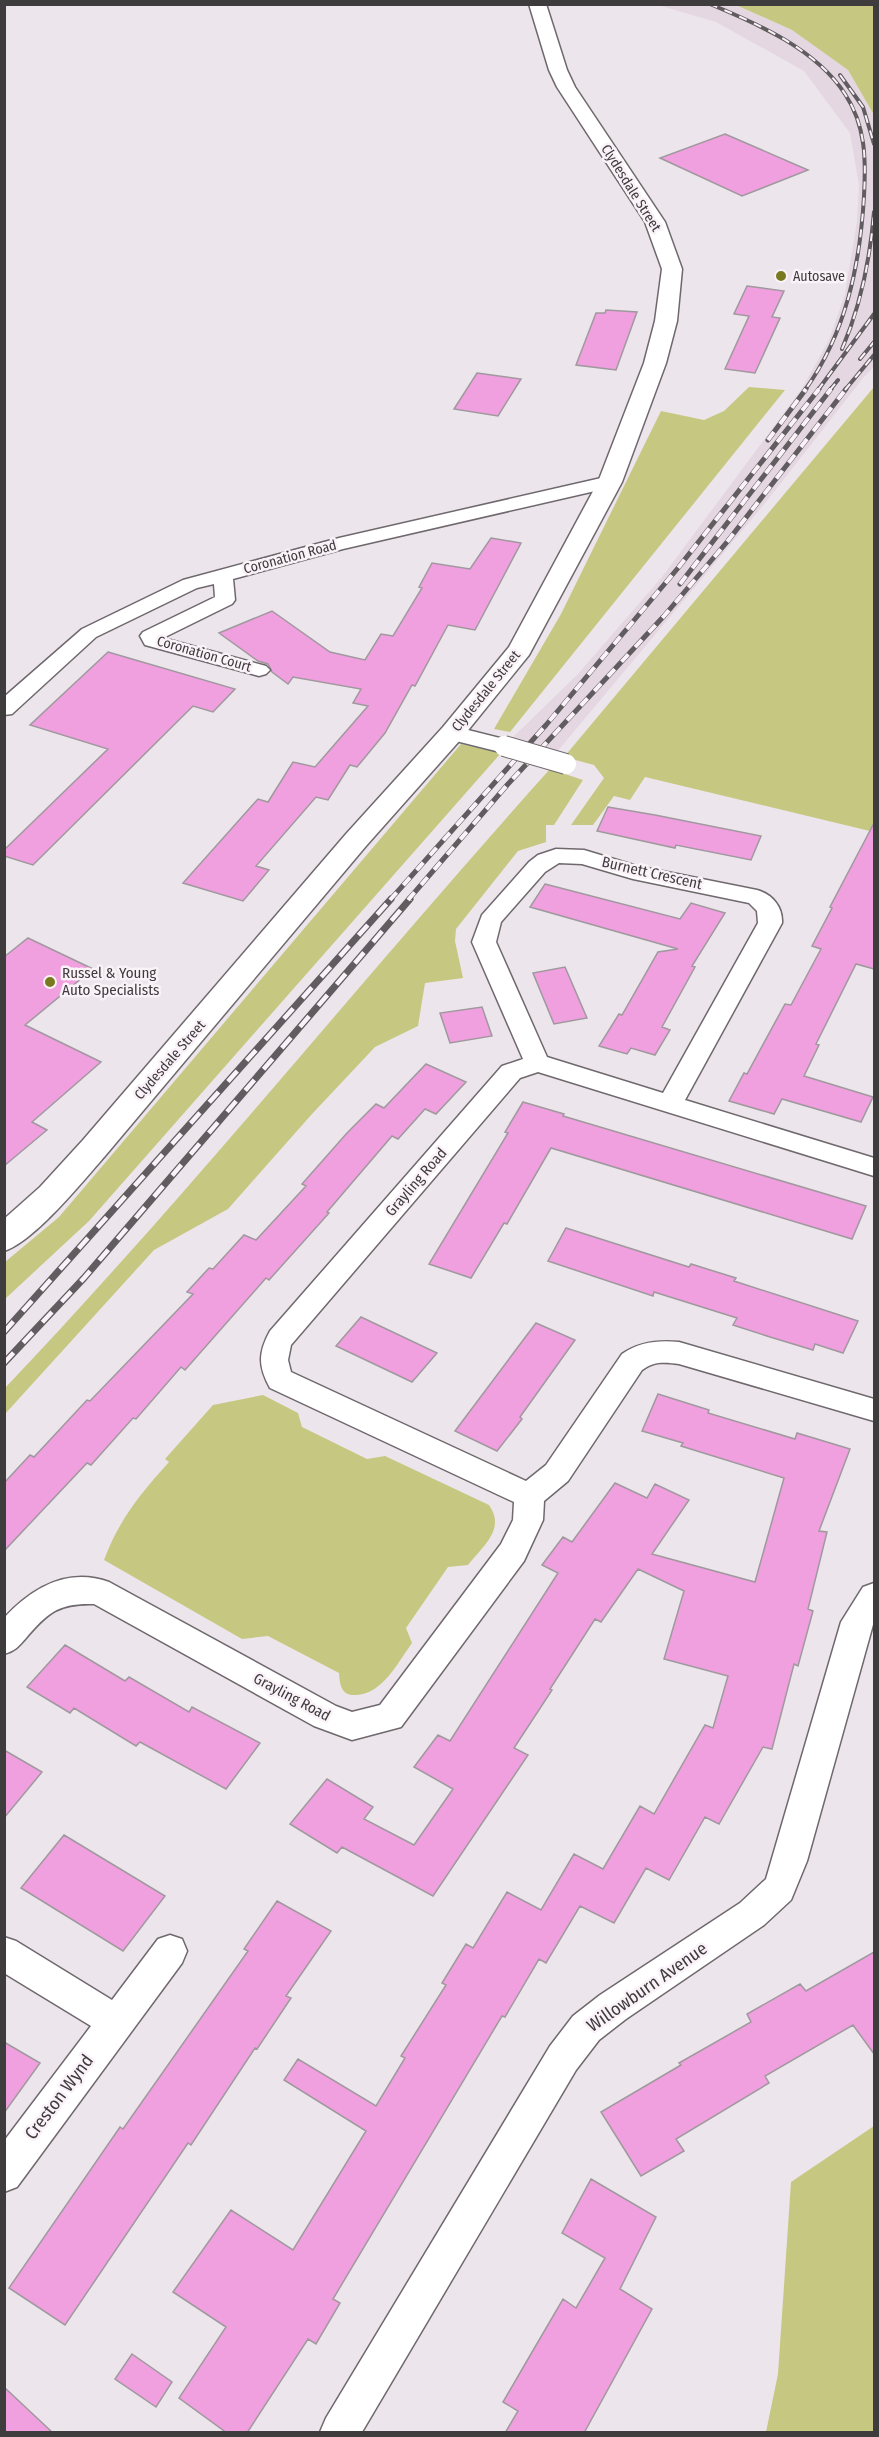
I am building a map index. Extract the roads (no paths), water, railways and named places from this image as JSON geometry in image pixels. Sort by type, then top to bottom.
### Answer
[{"type":"main road","name":"Clydesdale Street","points":[[4,1239],[52,1195],[94,1149],[356,840],[452,733],[520,650],[610,482],[655,363],[666,321],[672,269],[655,222],[566,87],[558,70],[537,4]]},
{"type":"street","name":"Coronation Road","points":[[4,709],[89,633],[190,584],[339,544],[610,482]]},
{"type":"street","name":"Coronation Court","points":[[223,575],[225,600],[150,636],[152,641],[259,670]]},
{"type":"street","points":[[452,733],[566,764]]},
{"type":"street","name":"Burnett Crescent","points":[[537,1063],[484,942],[490,920],[546,860],[569,855],[584,857],[633,872],[757,897],[768,906],[771,916],[770,923],[670,1103]]},
{"type":"street","points":[[537,1063],[874,1167]]},
{"type":"street","name":"Grayling Road","points":[[4,1641],[34,1608],[49,1596],[69,1590],[98,1591],[325,1716],[352,1726],[390,1717],[513,1552],[528,1520],[529,1496],[280,1380],[273,1368],[273,1353],[280,1340],[511,1072],[537,1063]]},
{"type":"street","points":[[529,1496],[557,1473],[632,1362],[643,1353],[662,1351],[679,1353],[874,1410]]},
{"type":"street","name":"Willowburn Avenue","points":[[340,2433],[563,2058],[586,2028],[613,2007],[752,1914],[779,1889],[790,1861],[857,1622],[874,1596]]},
{"type":"street","name":"Creston Wynd","points":[[4,2174],[170,1952]]},
{"type":"street","points":[[4,1953],[116,2022]]},
{"type":"railway","points":[[710,4],[766,29],[802,51],[818,64],[845,94],[861,131],[865,183],[859,247],[854,273],[841,322],[819,368],[805,390]]},
{"type":"railway","points":[[840,75],[863,107],[874,144]]},
{"type":"railway","points":[[842,349],[864,282],[874,212]]},
{"type":"railway","points":[[818,390],[874,314]]},
{"type":"railway","points":[[860,359],[874,342]]},
{"type":"railway","points":[[845,390],[874,355]]},
{"type":"railway","points":[[830,390],[838,380]]},
{"type":"railway","points":[[768,440],[806,389]]},
{"type":"railway","points":[[390,900],[546,725],[678,568],[819,389]]},
{"type":"railway","points":[[680,584],[831,389]]},
{"type":"railway","points":[[408,900],[508,784],[664,616],[727,542],[846,389]]},
{"type":"railway","points":[[4,1332],[391,899]]},
{"type":"railway","points":[[4,1363],[84,1278],[410,899]]},
{"type":"place","name":"Autosave","points":[[781,276]]},
{"type":"place","name":"Russel & Young Auto Specialists","points":[[50,982]]}]
